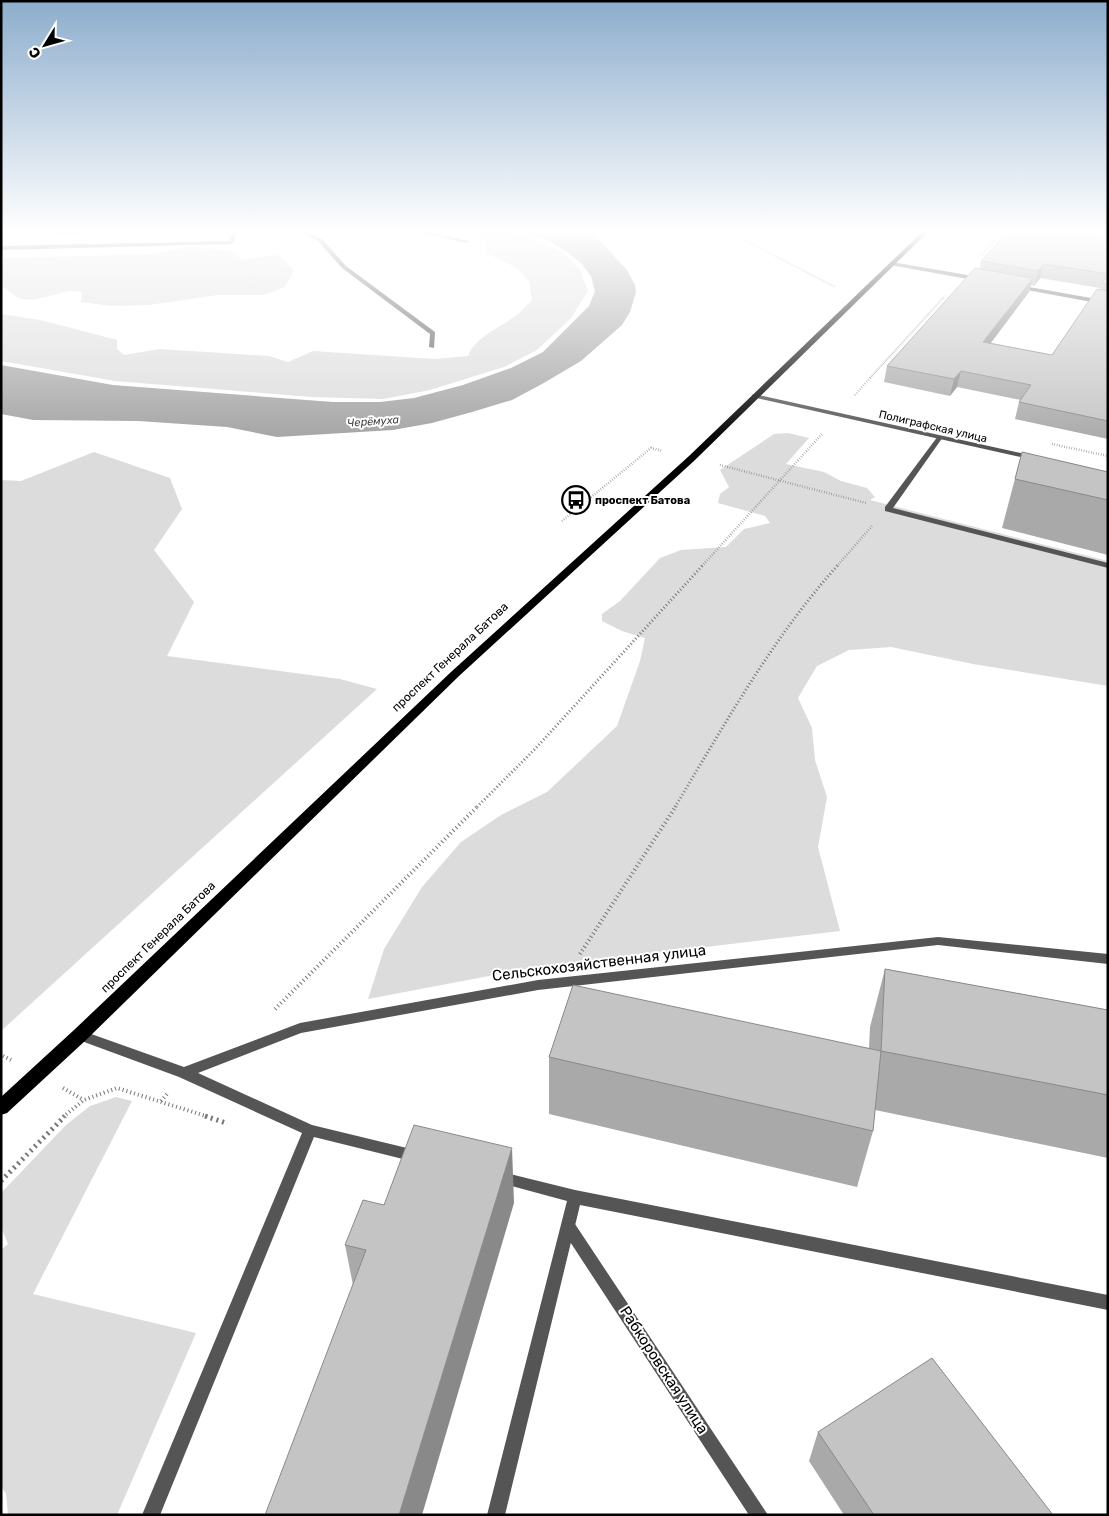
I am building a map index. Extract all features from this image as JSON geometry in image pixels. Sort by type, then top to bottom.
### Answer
[{"type":"main road","name":"проспект Генерала Батова","points":[[1,1108],[80,1035],[454,674],[692,458],[851,303]]},
{"type":"street","points":[[392,303],[433,333],[432,347]]},
{"type":"street","name":"Полиграфская улица","points":[[754,396],[1043,460]]},
{"type":"street","points":[[940,437],[888,509],[1108,566]]},
{"type":"street","name":"Сельскохозяйственная улица","points":[[184,1073],[300,1028],[562,982],[938,941],[1108,959]]},
{"type":"street","points":[[80,1035],[184,1073],[310,1130],[425,1159]]},
{"type":"street","points":[[151,1515],[310,1130]]},
{"type":"street","points":[[491,1176],[576,1197],[1108,1303]]},
{"type":"street","points":[[496,1515],[576,1197]]},
{"type":"street","name":"Рабкоровская улица","points":[[568,1226],[759,1515]]},
{"type":"path","points":[[272,1012],[536,748],[939,303]]},
{"type":"path","points":[[562,521],[651,448],[888,509],[817,588],[744,692],[673,811],[562,982]]},
{"type":"path","points":[[161,1101],[184,1073]]},
{"type":"path","points":[[1,1181],[57,1123],[84,1100],[117,1088],[227,1124]]},
{"type":"shaded area","points":[[87,303],[164,303],[149,305],[111,306]]},
{"type":"shaded area","points":[[529,303],[581,303],[571,318],[537,350],[504,367],[430,390],[383,399],[311,397],[115,381],[1,361],[1,314],[40,320],[117,340],[117,349],[124,355],[160,349],[269,356],[288,362],[313,351],[435,359],[468,356],[480,339],[522,310]]},
{"type":"shaded area","points":[[788,433],[809,438],[786,464],[824,472],[841,481],[867,488],[875,497],[870,500],[1108,561],[1108,686],[973,664],[891,647],[849,650],[817,666],[798,698],[812,728],[815,760],[827,797],[818,847],[840,931],[531,968],[368,999],[384,949],[422,887],[461,842],[501,815],[547,792],[617,726],[640,661],[645,638],[622,631],[602,621],[602,614],[620,601],[660,558],[681,550],[726,547],[744,529],[770,523],[765,516],[718,503],[720,494],[729,487],[720,470],[774,434]]},
{"type":"shaded area","points":[[94,452],[170,478],[182,509],[154,550],[194,602],[167,656],[340,679],[377,689],[1,1031],[1,480],[21,481]]},
{"type":"shaded area","points":[[116,1097],[132,1101],[33,1294],[196,1333],[117,1515],[8,1515],[6,1494],[1,1486],[1,1250],[8,1244],[1,1227],[1,1193],[66,1125],[90,1106]]},
{"type":"water","name":"Черёмуха","points":[[590,303],[633,303],[630,312],[622,325],[581,361],[512,400],[432,423],[393,430],[277,437],[227,427],[138,421],[33,420],[1,414],[1,365],[113,385],[333,402],[380,402],[414,398],[463,385],[511,368],[543,352]]},
{"type":"building","points":[[944,303],[1014,303],[983,342],[1052,355],[1088,303],[1108,303],[1108,421],[1019,402],[1031,385],[961,371],[954,379],[887,366]]},
{"type":"building","points":[[1022,452],[1108,472],[1108,500],[1015,479]]},
{"type":"building","points":[[885,969],[1108,1010],[1108,1095],[881,1051]]},
{"type":"building","points":[[573,985],[881,1051],[873,1131],[549,1057]]},
{"type":"building","points":[[414,1125],[512,1148],[399,1515],[265,1515],[366,1250],[345,1245],[363,1200],[384,1205]]},
{"type":"building","points":[[932,1358],[1053,1515],[874,1515],[818,1432]]},
{"type":"place","name":"проспект Батова","points":[[576,500]]}]
